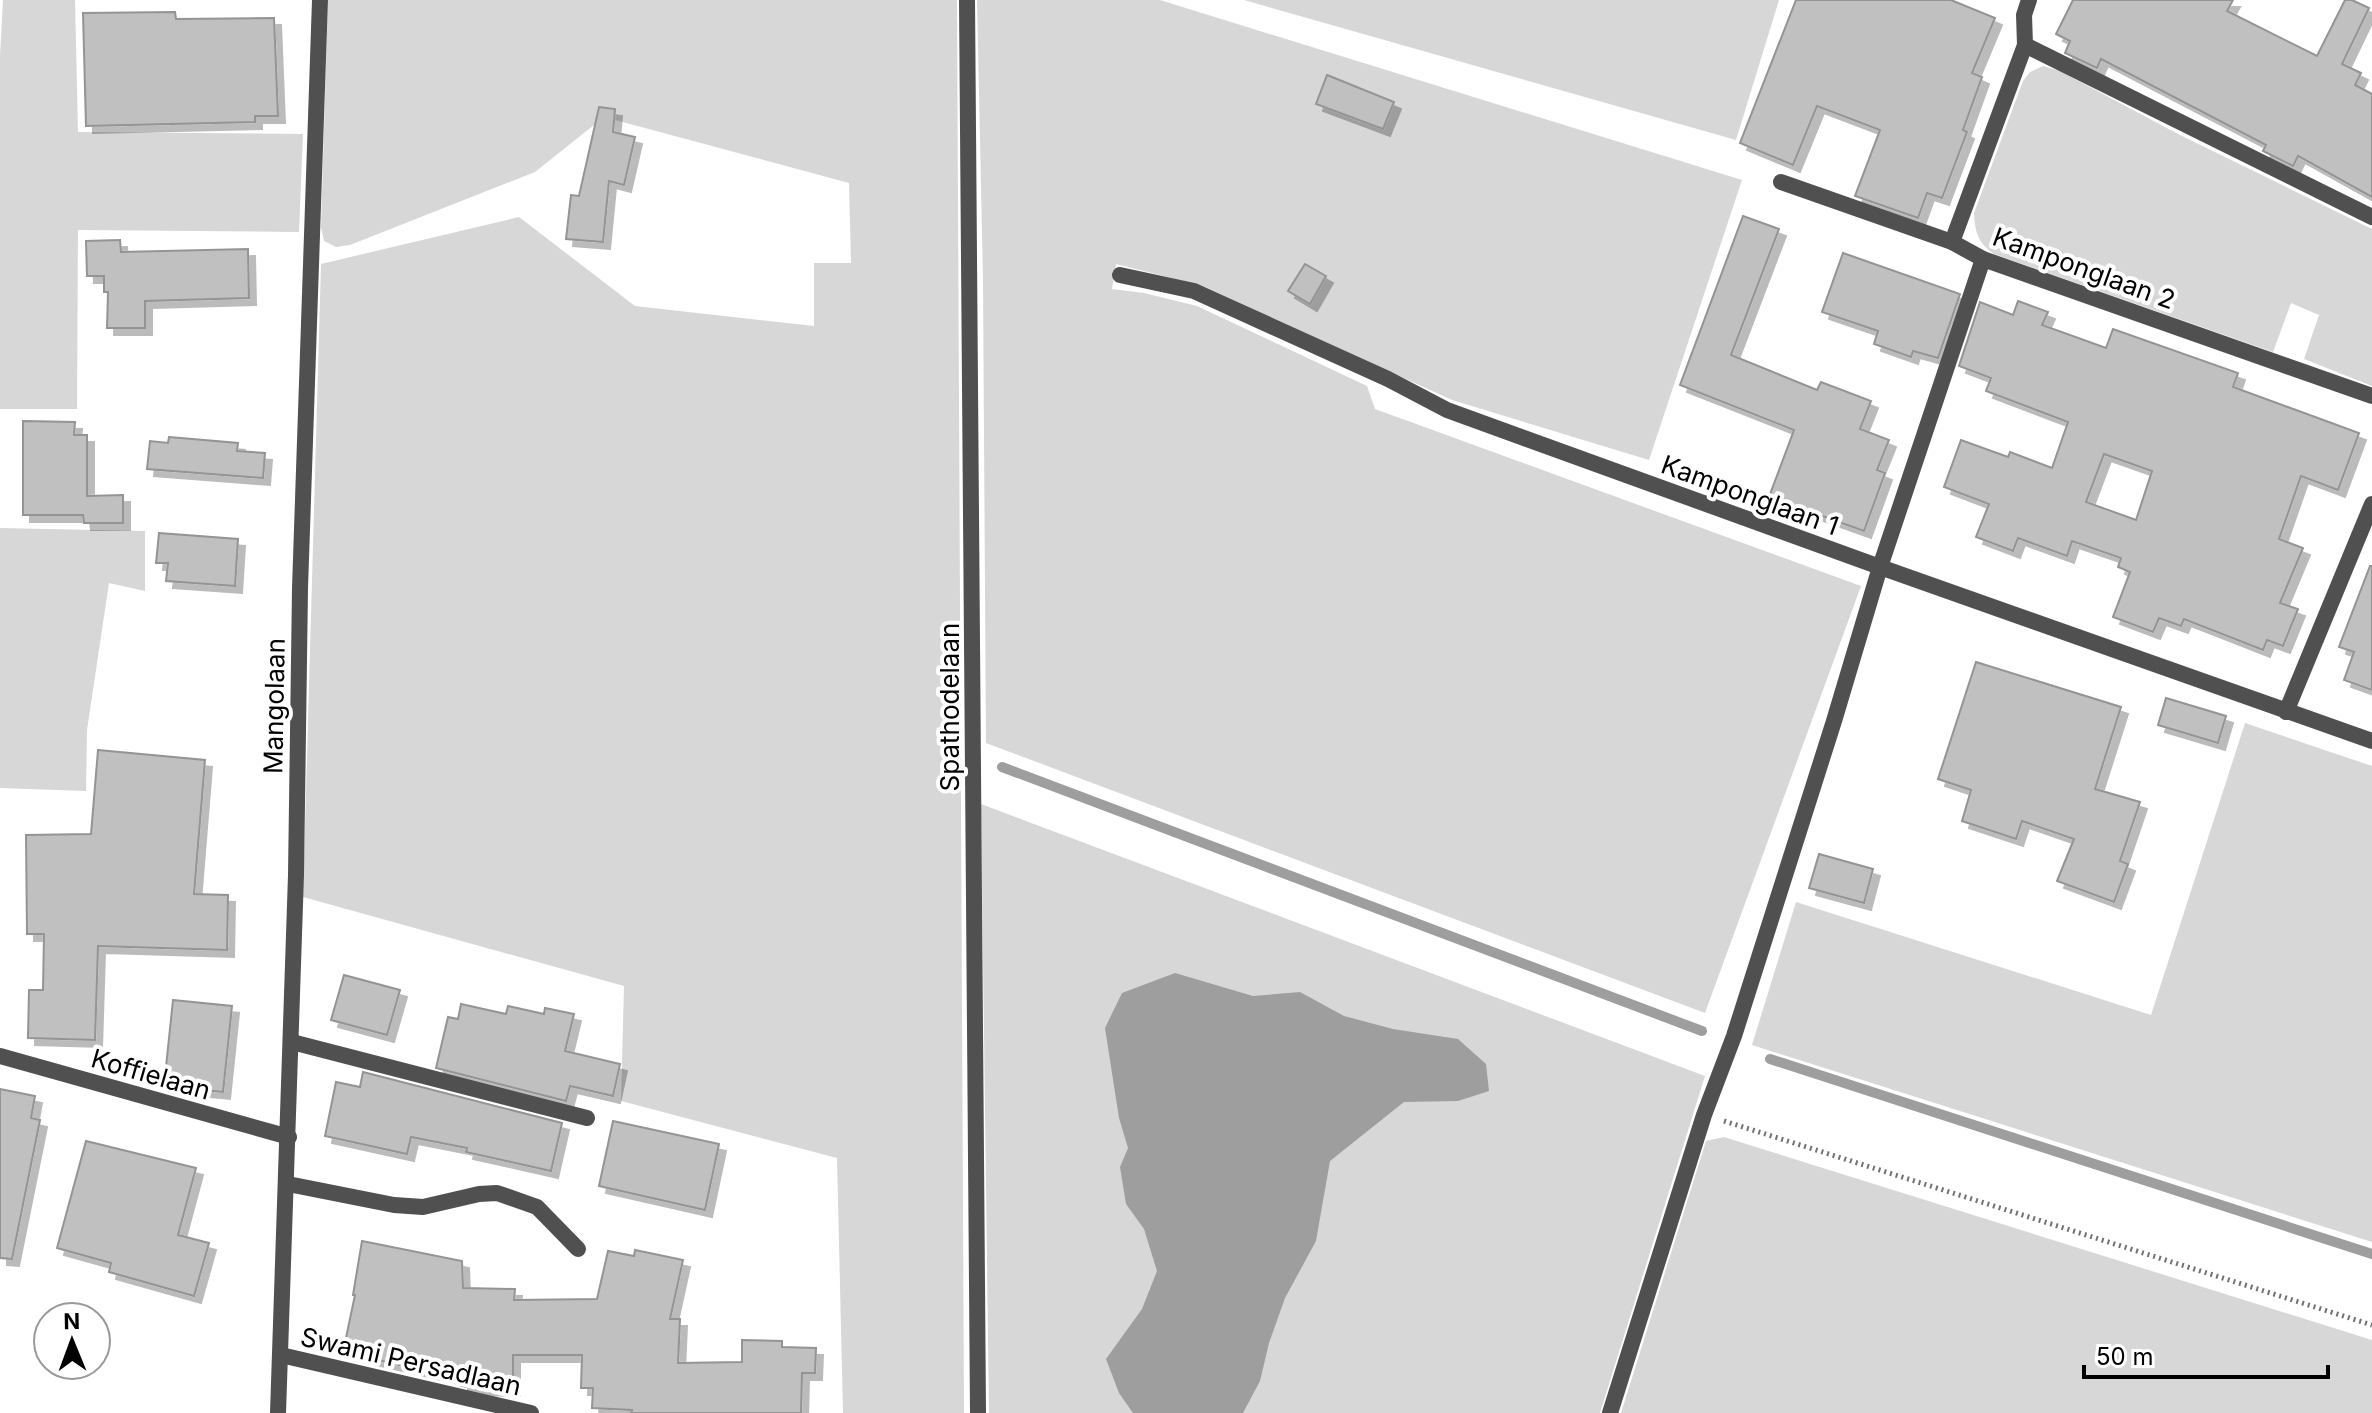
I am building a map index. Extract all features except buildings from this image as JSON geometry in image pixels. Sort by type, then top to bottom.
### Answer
[{"type":"street","name":"Mangolaan","points":[[278,1413],[288,1184],[300,572],[320,0]]},
{"type":"street","name":"Spathodelaan","points":[[967,0],[978,1413]]},
{"type":"street","points":[[1952,242],[2025,45],[2024,15],[2029,0]]},
{"type":"street","points":[[2025,45],[2372,217]]},
{"type":"street","name":"Kamponglaan 2","points":[[1781,182],[1952,242],[1983,259],[2372,396]]},
{"type":"street","points":[[1610,1413],[1704,1115],[1734,1036],[1880,567],[1983,259]]},
{"type":"street","name":"Kamponglaan 1","points":[[1120,275],[1194,291],[1388,379],[1447,410],[2372,741]]},
{"type":"street","points":[[2286,712],[2372,504]]},
{"type":"street","points":[[292,1042],[587,1118]]},
{"type":"street","name":"Koffielaan","points":[[0,1056],[289,1137]]},
{"type":"street","points":[[288,1184],[394,1205],[423,1207],[497,1193],[537,1207],[578,1249]]},
{"type":"street","name":"Swami Persadlaan","points":[[281,1355],[531,1413]]},
{"type":"path","points":[[1704,1115],[2372,1325]]},
{"type":"shaded area","points":[[3,0],[75,0],[78,132],[303,134],[299,232],[78,230],[77,409],[0,409],[0,56]]},
{"type":"shaded area","points":[[328,0],[957,0],[964,1413],[843,1413],[837,1158],[621,1101],[624,986],[303,897],[321,264],[519,217],[635,306],[814,326],[814,263],[851,263],[849,183],[604,117],[535,172],[350,245],[336,247],[324,241],[321,227]]},
{"type":"shaded area","points":[[977,0],[1160,0],[1742,180],[1649,460],[1452,400],[1203,286],[1116,264],[1112,289],[1197,306],[1367,386],[1375,409],[1861,586],[1705,1013],[986,743],[983,280]]},
{"type":"shaded area","points":[[1244,0],[1779,0],[1736,140]]},
{"type":"shaded area","points":[[2043,66],[2060,71],[2178,134],[2372,229],[2372,386],[2304,359],[2319,315],[2291,303],[2273,352],[1994,254],[1984,246],[1978,236],[1974,213],[2023,81],[2030,72]]},
{"type":"shaded area","points":[[0,528],[145,531],[145,591],[109,583],[87,730],[86,791],[0,788]]},
{"type":"shaded area","points":[[2245,723],[2372,766],[2372,1242],[1752,1045],[1796,902],[2151,1015]]},
{"type":"shaded area","points":[[981,804],[1705,1076],[1600,1413],[989,1413]]},
{"type":"shaded area","points":[[1175,973],[1253,996],[1300,992],[1344,1016],[1393,1029],[1458,1039],[1486,1064],[1489,1091],[1458,1101],[1404,1102],[1330,1161],[1316,1241],[1285,1298],[1260,1381],[1243,1413],[1133,1413],[1119,1393],[1106,1359],[1142,1309],[1157,1271],[1144,1229],[1126,1204],[1120,1167],[1128,1148],[1119,1118],[1105,1028],[1122,993]]},
{"type":"shaded area","points":[[1724,1137],[2372,1340],[2372,1413],[1621,1413],[1706,1141]]},
{"type":"waterway","points":[[1002,767],[1702,1031]]},
{"type":"waterway","points":[[1770,1059],[2372,1254]]}]
